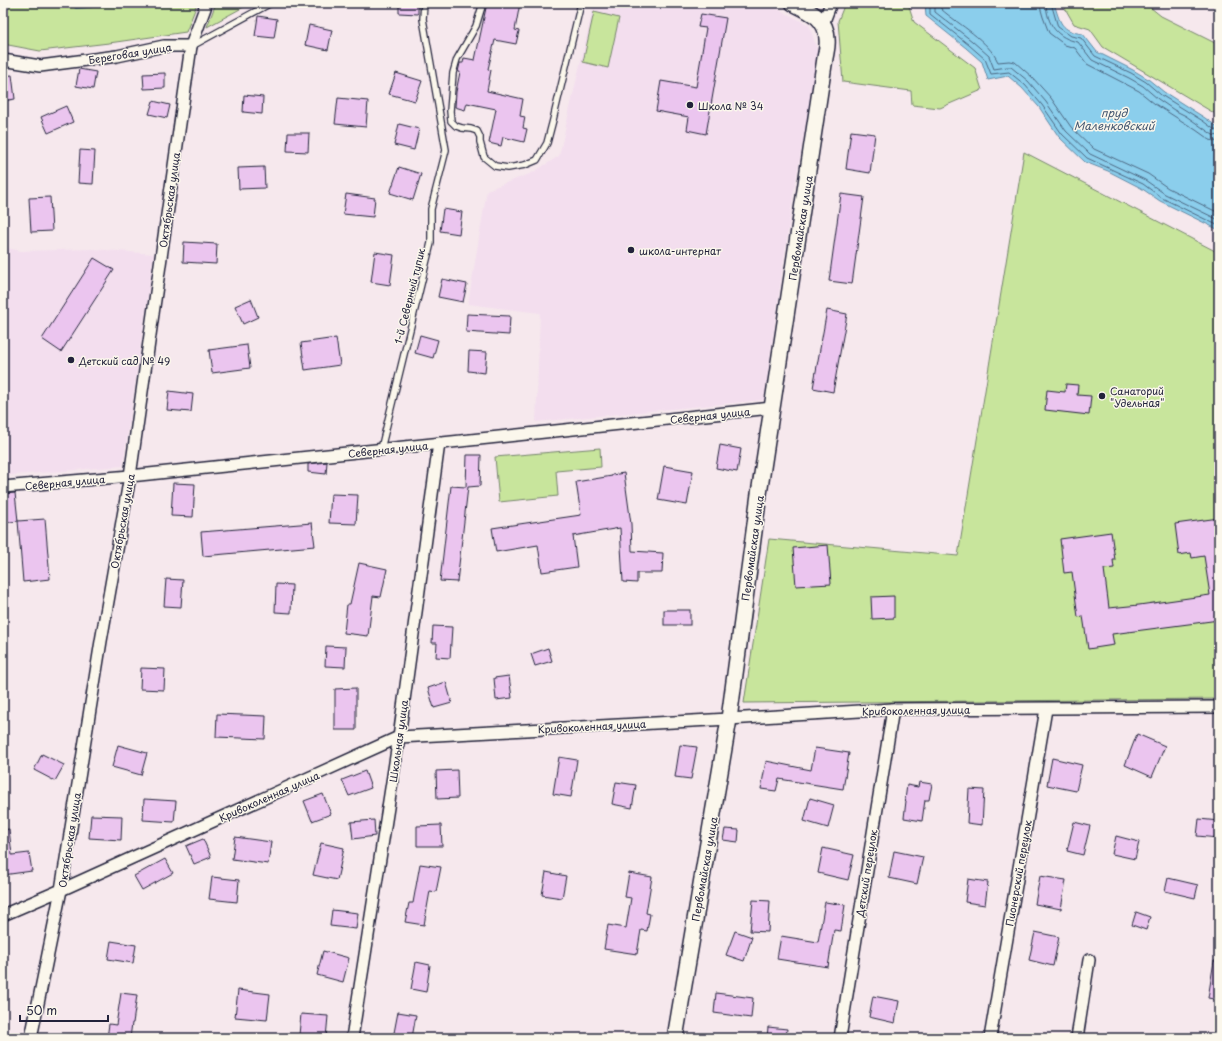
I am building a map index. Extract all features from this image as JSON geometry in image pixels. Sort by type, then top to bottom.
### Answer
[{"type":"main road","points":[[792,3],[814,14],[823,24]]},
{"type":"main road","name":"Первомайская улица","points":[[675,1038],[729,719],[759,494],[828,38],[823,24]]},
{"type":"street","name":"Октябрьская улица","points":[[30,1038],[61,890],[130,476],[192,46],[205,8],[204,3]]},
{"type":"street","points":[[823,24],[832,3]]},
{"type":"street","name":"Береговая улица","points":[[3,60],[40,66],[117,56],[164,46],[192,46]]},
{"type":"street","name":"Северная улица","points":[[3,487],[130,476],[772,408]]},
{"type":"street","name":"Школьная улица","points":[[352,1038],[399,737],[439,443]]},
{"type":"street","name":"Кривоколенная улица","points":[[3,915],[399,737],[893,709],[1219,707]]},
{"type":"street","name":"Детский переулок","points":[[840,1038],[893,709]]},
{"type":"street","name":"Пионерский переулок","points":[[990,1038],[1046,709]]},
{"type":"street","points":[[1076,1038],[1089,960]]},
{"type":"lane","name":"Береговая улица","points":[[192,46],[271,3]]},
{"type":"lane","name":"1-й Северный тупик","points":[[381,450],[431,243],[431,209],[446,150],[423,19],[424,3]]},
{"type":"lane","points":[[483,3],[476,26],[457,59],[453,73],[450,111],[451,121],[456,126],[477,131],[480,137],[484,157],[495,166],[508,168],[525,165],[537,160],[547,143],[581,3]]},
{"type":"shaded area","name":"школа-интернат","points":[[594,3],[766,3],[809,25],[819,55],[793,196],[764,400],[536,422],[540,313],[468,304],[487,190],[532,173],[559,156]]},
{"type":"shaded area","name":"Детский сад № 49","points":[[3,247],[21,251],[93,249],[154,254],[123,466],[3,476]]},
{"type":"green space","points":[[3,3],[195,3],[196,7],[186,32],[40,51],[3,44]]},
{"type":"green space","points":[[216,3],[251,3],[207,27]]},
{"type":"green space","points":[[845,3],[908,3],[914,22],[975,68],[982,90],[940,108],[912,105],[911,91],[843,82],[838,21]]},
{"type":"green space","points":[[1062,3],[1145,3],[1161,16],[1219,45],[1219,116],[1103,47],[1090,29],[1074,24]]},
{"type":"green space","points":[[594,12],[619,18],[608,68],[583,62]]},
{"type":"green space","name":"Санаторий \"Удельная\"","points":[[1024,152],[1219,253],[1219,699],[744,703],[769,539],[958,556]]},
{"type":"green space","points":[[600,448],[601,467],[556,471],[558,496],[499,502],[495,457]]},
{"type":"water","name":"пруд Маленковский","points":[[925,3],[1054,3],[1062,25],[1070,31],[1083,34],[1097,52],[1148,79],[1164,92],[1219,128],[1219,230],[1160,201],[1141,188],[1108,171],[1085,162],[1059,137],[1039,107],[1022,88],[1008,76],[988,80],[982,62],[926,16]]},
{"type":"building","points":[[399,3],[418,3],[418,14],[399,13]]},
{"type":"building","points":[[487,3],[520,3],[515,30],[519,31],[516,44],[495,40],[488,69],[491,70],[487,91],[523,99],[520,116],[525,117],[523,128],[527,129],[524,142],[503,137],[501,146],[489,143],[496,109],[467,103],[465,110],[455,107],[460,63],[463,63],[464,58],[475,60]]},
{"type":"building","points":[[701,14],[726,18],[706,134],[687,130],[689,117],[656,111],[661,81],[696,87],[706,28],[698,27]]},
{"type":"building","points":[[258,16],[277,19],[274,38],[255,36]]},
{"type":"building","points":[[309,25],[332,30],[328,50],[305,45]]},
{"type":"building","points":[[79,69],[96,72],[93,89],[76,86]]},
{"type":"building","points":[[165,73],[165,88],[144,89],[143,74]]},
{"type":"building","points":[[396,73],[422,81],[415,101],[389,94]]},
{"type":"building","points":[[12,75],[15,99],[3,101],[3,76]]},
{"type":"building","points":[[244,95],[263,97],[262,114],[243,112]]},
{"type":"building","points":[[338,98],[368,101],[366,127],[335,124]]},
{"type":"building","points":[[153,101],[170,105],[167,118],[149,114]]},
{"type":"building","points":[[66,106],[73,122],[48,133],[41,117]]},
{"type":"building","points":[[399,124],[419,129],[414,150],[394,145]]},
{"type":"building","points":[[851,131],[875,134],[870,173],[846,169]]},
{"type":"building","points":[[288,133],[309,133],[308,152],[287,151]]},
{"type":"building","points":[[80,150],[95,151],[93,184],[78,183]]},
{"type":"building","points":[[264,167],[265,188],[239,189],[238,168]]},
{"type":"building","points":[[399,167],[421,174],[413,200],[390,193]]},
{"type":"building","points":[[346,194],[375,198],[373,217],[343,214]]},
{"type":"building","points":[[841,194],[864,197],[852,284],[829,281]]},
{"type":"building","points":[[50,197],[52,231],[31,232],[29,198]]},
{"type":"building","points":[[443,209],[462,212],[459,234],[440,231]]},
{"type":"building","points":[[184,242],[217,244],[216,264],[183,262]]},
{"type":"building","points":[[375,252],[394,255],[390,285],[371,282]]},
{"type":"building","points":[[94,258],[114,270],[61,352],[42,339]]},
{"type":"building","points":[[442,279],[467,284],[463,302],[438,297]]},
{"type":"building","points":[[251,299],[258,317],[243,324],[235,306]]},
{"type":"building","points":[[827,310],[847,314],[833,392],[813,388]]},
{"type":"building","points":[[467,314],[510,316],[509,335],[466,332]]},
{"type":"building","points":[[420,335],[438,340],[433,358],[415,353]]},
{"type":"building","points":[[336,338],[340,365],[305,370],[301,343]]},
{"type":"building","points":[[247,345],[250,368],[212,373],[209,350]]},
{"type":"building","points":[[469,351],[487,352],[485,373],[468,371]]},
{"type":"building","points":[[1066,384],[1078,385],[1077,395],[1091,396],[1089,415],[1045,410],[1047,390],[1065,392]]},
{"type":"building","points":[[169,391],[193,394],[191,412],[167,410]]},
{"type":"building","points":[[720,445],[741,449],[737,472],[716,468]]},
{"type":"building","points":[[467,455],[481,455],[480,486],[468,487],[457,582],[440,581],[451,486],[466,487]]},
{"type":"building","points":[[327,462],[326,474],[308,472],[308,464]]},
{"type":"building","points":[[664,466],[693,471],[687,505],[658,500]]},
{"type":"building","points":[[624,473],[631,524],[632,551],[663,553],[662,573],[637,573],[637,583],[623,582],[620,528],[573,536],[577,567],[542,572],[538,545],[496,552],[492,528],[581,515],[576,482]]},
{"type":"building","points":[[173,483],[195,484],[193,517],[171,516]]},
{"type":"building","points":[[15,493],[18,521],[3,523],[3,494]]},
{"type":"building","points":[[331,494],[358,495],[356,524],[329,523]]},
{"type":"building","points":[[1219,518],[1219,620],[1112,634],[1114,645],[1088,649],[1083,616],[1078,617],[1072,572],[1064,573],[1060,539],[1111,532],[1115,560],[1113,560],[1114,568],[1104,569],[1109,608],[1139,605],[1210,595],[1204,556],[1192,558],[1191,553],[1179,555],[1175,524]]},
{"type":"building","points":[[45,519],[50,579],[23,582],[18,521]]},
{"type":"building","points":[[312,523],[315,546],[203,556],[201,532]]},
{"type":"building","points":[[828,545],[831,584],[796,586],[793,548]]},
{"type":"building","points":[[359,563],[387,569],[381,597],[373,596],[368,636],[344,633],[347,604],[350,604]]},
{"type":"building","points":[[166,579],[183,580],[181,607],[164,606]]},
{"type":"building","points":[[276,584],[292,585],[291,613],[275,612]]},
{"type":"building","points":[[894,596],[894,618],[872,619],[871,597]]},
{"type":"building","points":[[664,610],[690,610],[690,625],[664,625]]},
{"type":"building","points":[[433,626],[452,627],[450,658],[436,657],[437,643],[432,643]]},
{"type":"building","points":[[326,646],[346,647],[345,667],[325,666]]},
{"type":"building","points":[[548,648],[552,661],[535,666],[531,654]]},
{"type":"building","points":[[141,668],[165,669],[164,690],[140,689]]},
{"type":"building","points":[[509,676],[512,698],[496,700],[494,678]]},
{"type":"building","points":[[446,682],[452,703],[434,708],[428,688]]},
{"type":"building","points":[[356,688],[356,730],[335,730],[335,689]]},
{"type":"building","points":[[217,714],[266,716],[265,739],[216,737]]},
{"type":"building","points":[[1137,734],[1165,746],[1152,777],[1125,765]]},
{"type":"building","points":[[118,745],[147,753],[141,775],[112,767]]},
{"type":"building","points":[[680,745],[697,747],[691,779],[675,777]]},
{"type":"building","points":[[815,748],[849,753],[843,789],[779,779],[776,791],[761,789],[766,761],[811,770]]},
{"type":"building","points":[[42,754],[64,765],[55,781],[34,770]]},
{"type":"building","points":[[559,757],[577,760],[571,797],[553,794]]},
{"type":"building","points":[[1052,758],[1082,765],[1076,791],[1047,785]]},
{"type":"building","points":[[457,770],[458,798],[437,799],[436,771]]},
{"type":"building","points":[[365,771],[371,788],[349,796],[342,780]]},
{"type":"building","points":[[616,782],[636,785],[632,808],[612,804]]},
{"type":"building","points":[[919,782],[932,784],[929,800],[925,800],[922,821],[904,818],[907,785],[918,787]]},
{"type":"building","points":[[969,789],[984,790],[982,825],[967,823]]},
{"type":"building","points":[[323,794],[331,814],[312,821],[304,801]]},
{"type":"building","points":[[810,798],[834,805],[828,828],[804,821]]},
{"type":"building","points":[[144,799],[176,801],[174,822],[143,820]]},
{"type":"building","points":[[91,815],[122,816],[121,840],[89,838]]},
{"type":"building","points":[[1199,819],[1219,821],[1219,838],[1197,836]]},
{"type":"building","points":[[374,820],[375,836],[353,839],[351,822]]},
{"type":"building","points":[[1074,822],[1090,826],[1083,855],[1067,851]]},
{"type":"building","points":[[441,825],[442,846],[417,846],[417,826]]},
{"type":"building","points":[[9,829],[12,855],[29,853],[32,871],[3,875],[3,830]]},
{"type":"building","points":[[725,829],[739,830],[738,842],[723,840]]},
{"type":"building","points":[[1116,836],[1139,842],[1135,859],[1112,854]]},
{"type":"building","points":[[235,837],[271,842],[268,864],[232,859]]},
{"type":"building","points":[[203,839],[211,857],[194,864],[186,846]]},
{"type":"building","points":[[321,843],[344,848],[337,880],[313,875]]},
{"type":"building","points":[[823,848],[854,855],[848,880],[818,873]]},
{"type":"building","points":[[894,851],[923,857],[917,884],[889,878]]},
{"type":"building","points":[[165,859],[173,873],[142,890],[134,876]]},
{"type":"building","points":[[420,864],[441,867],[436,892],[430,891],[424,925],[405,922],[409,903],[413,903]]},
{"type":"building","points":[[546,872],[566,876],[562,898],[542,895]]},
{"type":"building","points":[[629,873],[652,877],[646,913],[650,914],[647,931],[641,930],[637,954],[604,949],[608,925],[626,928],[631,898],[625,897]]},
{"type":"building","points":[[1040,876],[1066,880],[1061,909],[1035,904]]},
{"type":"building","points":[[212,877],[239,880],[237,902],[209,899]]},
{"type":"building","points":[[1168,878],[1198,885],[1195,898],[1165,891]]},
{"type":"building","points":[[968,879],[988,882],[985,905],[965,902]]},
{"type":"building","points":[[753,900],[770,901],[768,932],[750,931]]},
{"type":"building","points":[[825,902],[845,905],[841,931],[834,930],[828,967],[777,959],[781,936],[818,942]]},
{"type":"building","points":[[332,910],[358,913],[356,929],[330,926]]},
{"type":"building","points":[[1136,912],[1150,917],[1146,930],[1132,925]]},
{"type":"building","points":[[735,931],[752,937],[744,961],[726,955]]},
{"type":"building","points":[[1035,932],[1059,937],[1053,966],[1029,960]]},
{"type":"building","points":[[111,941],[136,945],[133,963],[108,959]]},
{"type":"building","points":[[323,951],[349,958],[343,982],[317,975]]},
{"type":"building","points":[[1214,961],[1219,961],[1219,1000],[1208,998]]},
{"type":"building","points":[[416,962],[430,965],[426,992],[411,989]]},
{"type":"building","points":[[238,990],[270,994],[267,1020],[235,1017]]},
{"type":"building","points":[[121,993],[137,995],[130,1038],[107,1038],[109,1024],[116,1025]]},
{"type":"building","points":[[716,993],[753,998],[751,1018],[714,1013]]},
{"type":"building","points":[[873,996],[899,1001],[895,1023],[869,1017]]},
{"type":"building","points":[[398,1012],[416,1015],[412,1038],[393,1038]]},
{"type":"building","points":[[301,1014],[328,1016],[326,1038],[299,1035]]},
{"type":"building","points":[[768,1027],[787,1029],[786,1038],[767,1038]]},
{"type":"waterway","points":[[75,3],[76,7],[91,6],[92,3]]},
{"type":"place","name":"Школа № 34","points":[[690,105]]},
{"type":"place","name":"школа-интернат","points":[[631,250]]},
{"type":"place","name":"Детский сад № 49","points":[[71,360]]},
{"type":"place","name":"Санаторий \"Удельная\"","points":[[1102,396]]}]
